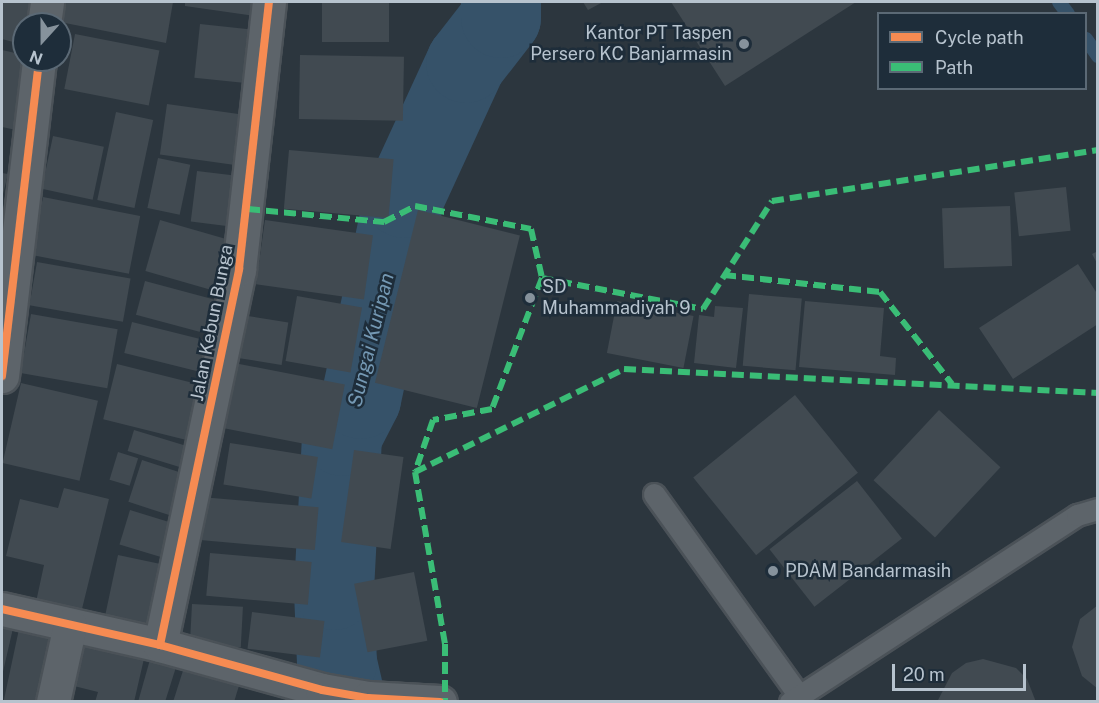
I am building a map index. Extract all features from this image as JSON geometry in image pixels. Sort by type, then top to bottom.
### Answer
[{"type":"street","name":"Jalan Kebun Bunga","points":[[160,645],[239,269],[269,2]]},
{"type":"street","points":[[2,376],[38,72]]},
{"type":"street","points":[[2,609],[160,645],[322,690],[368,698],[440,702]]},
{"type":"street","points":[[53,702],[70,625]]},
{"type":"lane","points":[[654,494],[794,699],[1077,514],[1098,509]]},
{"type":"building","points":[[2,2],[43,2],[40,12],[12,12],[12,42],[2,39]]},
{"type":"building","points":[[64,2],[173,2],[166,43],[72,24],[72,12],[62,12]]},
{"type":"building","points":[[185,2],[257,2],[255,16],[185,6]]},
{"type":"building","points":[[322,2],[389,2],[389,42],[322,42]]},
{"type":"building","points":[[583,2],[603,2],[588,10]]},
{"type":"building","name":"Kantor PT Taspen Persero KC Banjarmasin","points":[[671,2],[856,2],[725,86]]},
{"type":"building","points":[[200,24],[261,30],[255,84],[194,78]]},
{"type":"building","points":[[75,34],[159,50],[149,105],[64,89],[68,72],[72,72]]},
{"type":"building","points":[[2,50],[12,52],[12,72],[23,72],[21,131],[2,127]]},
{"type":"building","points":[[300,55],[404,57],[403,121],[299,119]]},
{"type":"building","points":[[167,104],[249,116],[242,166],[160,155]]},
{"type":"building","points":[[116,112],[153,120],[134,208],[97,200]]},
{"type":"building","points":[[53,136],[104,147],[93,200],[42,189]]},
{"type":"building","points":[[289,150],[394,159],[388,218],[284,209]]},
{"type":"building","points":[[158,158],[190,165],[180,215],[147,208]]},
{"type":"building","points":[[197,171],[239,176],[232,227],[191,222]]},
{"type":"building","points":[[2,173],[8,174],[2,198]]},
{"type":"building","points":[[1066,187],[1071,231],[1019,236],[1014,192]]},
{"type":"building","points":[[43,197],[140,216],[129,274],[32,255]]},
{"type":"building","points":[[1010,206],[1012,266],[944,268],[942,208]]},
{"type":"building","points":[[418,210],[520,235],[477,408],[375,383]]},
{"type":"building","points":[[160,220],[242,243],[227,294],[145,271]]},
{"type":"building","points":[[265,220],[373,235],[364,300],[256,284]]},
{"type":"building","points":[[1098,251],[1098,265],[1092,254]]},
{"type":"building","points":[[37,262],[131,278],[123,322],[29,305]]},
{"type":"building","points":[[1078,264],[1098,295],[1098,324],[1013,379],[979,328]]},
{"type":"building","points":[[145,281],[226,303],[217,337],[136,315]]},
{"type":"building","points":[[749,294],[802,299],[796,370],[743,366]]},
{"type":"building","points":[[297,296],[362,307],[351,372],[286,361]]},
{"type":"building","points":[[617,301],[694,316],[683,368],[607,353]]},
{"type":"building","points":[[805,301],[884,308],[880,356],[896,358],[895,375],[799,367]]},
{"type":"building","points":[[715,306],[743,308],[736,368],[694,363],[699,315],[714,317]]},
{"type":"building","points":[[31,314],[118,329],[107,388],[21,373]]},
{"type":"building","points":[[235,314],[288,322],[282,365],[228,356]]},
{"type":"building","points":[[132,322],[221,344],[214,375],[124,353]]},
{"type":"building","points":[[229,362],[345,385],[332,449],[216,427]]},
{"type":"building","points":[[117,364],[207,386],[193,442],[103,419]]},
{"type":"building","points":[[21,383],[98,401],[80,481],[3,463]]},
{"type":"building","points":[[795,395],[858,473],[756,555],[693,477]]},
{"type":"building","points":[[939,410],[1000,467],[935,537],[874,480]]},
{"type":"building","points":[[134,430],[188,446],[181,467],[128,451]]},
{"type":"building","points":[[230,443],[318,457],[311,498],[223,484]]},
{"type":"building","points":[[354,450],[404,457],[391,549],[341,542]]},
{"type":"building","points":[[118,452],[138,458],[130,486],[110,480]]},
{"type":"building","points":[[142,460],[191,476],[177,518],[128,502]]},
{"type":"building","points":[[857,481],[902,539],[814,607],[770,549]]},
{"type":"building","points":[[64,488],[109,499],[81,613],[36,602],[44,565],[6,556],[20,499],[58,508]]},
{"type":"building","points":[[201,497],[319,507],[315,550],[197,540]]},
{"type":"building","points":[[130,510],[179,525],[168,559],[119,544]]},
{"type":"building","points":[[210,553],[312,562],[308,605],[206,596]]},
{"type":"building","points":[[118,555],[169,566],[154,637],[103,626]]},
{"type":"building","points":[[414,572],[427,641],[367,652],[354,584]]},
{"type":"building","points":[[192,604],[243,607],[241,648],[190,645]]},
{"type":"building","points":[[1098,605],[1098,689],[1082,676],[1072,647],[1080,619]]},
{"type":"building","points":[[252,612],[324,621],[320,658],[247,649]]},
{"type":"building","points":[[2,622],[14,624],[2,676]]},
{"type":"building","points":[[19,629],[62,638],[48,702],[3,702]]},
{"type":"building","points":[[76,632],[146,650],[134,702],[95,702],[98,692],[62,683]]},
{"type":"building","points":[[151,656],[177,664],[165,702],[138,702]]},
{"type":"building","points":[[187,658],[242,676],[234,702],[173,702]]},
{"type":"building","points":[[983,659],[1016,668],[1027,679],[1036,702],[937,702],[952,673],[966,663]]},
{"type":"waterway","name":"Sungai Kuripan","points":[[346,702],[337,663],[334,590],[342,436],[361,399],[404,198],[466,63],[501,18],[501,2]]},
{"type":"waterway","points":[[1059,2],[1066,12]]},
{"type":"waterway","points":[[1087,40],[1098,56]]},
{"type":"marked path","points":[[542,278],[703,309],[772,201],[1098,150]]},
{"type":"marked path","points":[[248,209],[384,222],[415,206],[531,229],[542,278],[492,409],[433,420],[415,472],[445,644],[445,702]]},
{"type":"marked path","points":[[724,275],[880,292],[952,384]]},
{"type":"marked path","points":[[415,472],[624,369],[1098,393]]},
{"type":"cycle path","points":[[160,645],[239,269],[269,2]]},
{"type":"cycle path","points":[[2,376],[38,72]]},
{"type":"cycle path","points":[[2,609],[160,645],[322,690],[368,698],[440,702]]},
{"type":"place","name":"Kantor PT Taspen Persero KC Banjarmasin","points":[[744,44]]},
{"type":"place","name":"SD Muhammadiyah 9","points":[[530,298]]},
{"type":"place","name":"PDAM Bandarmasih","points":[[773,571]]}]
